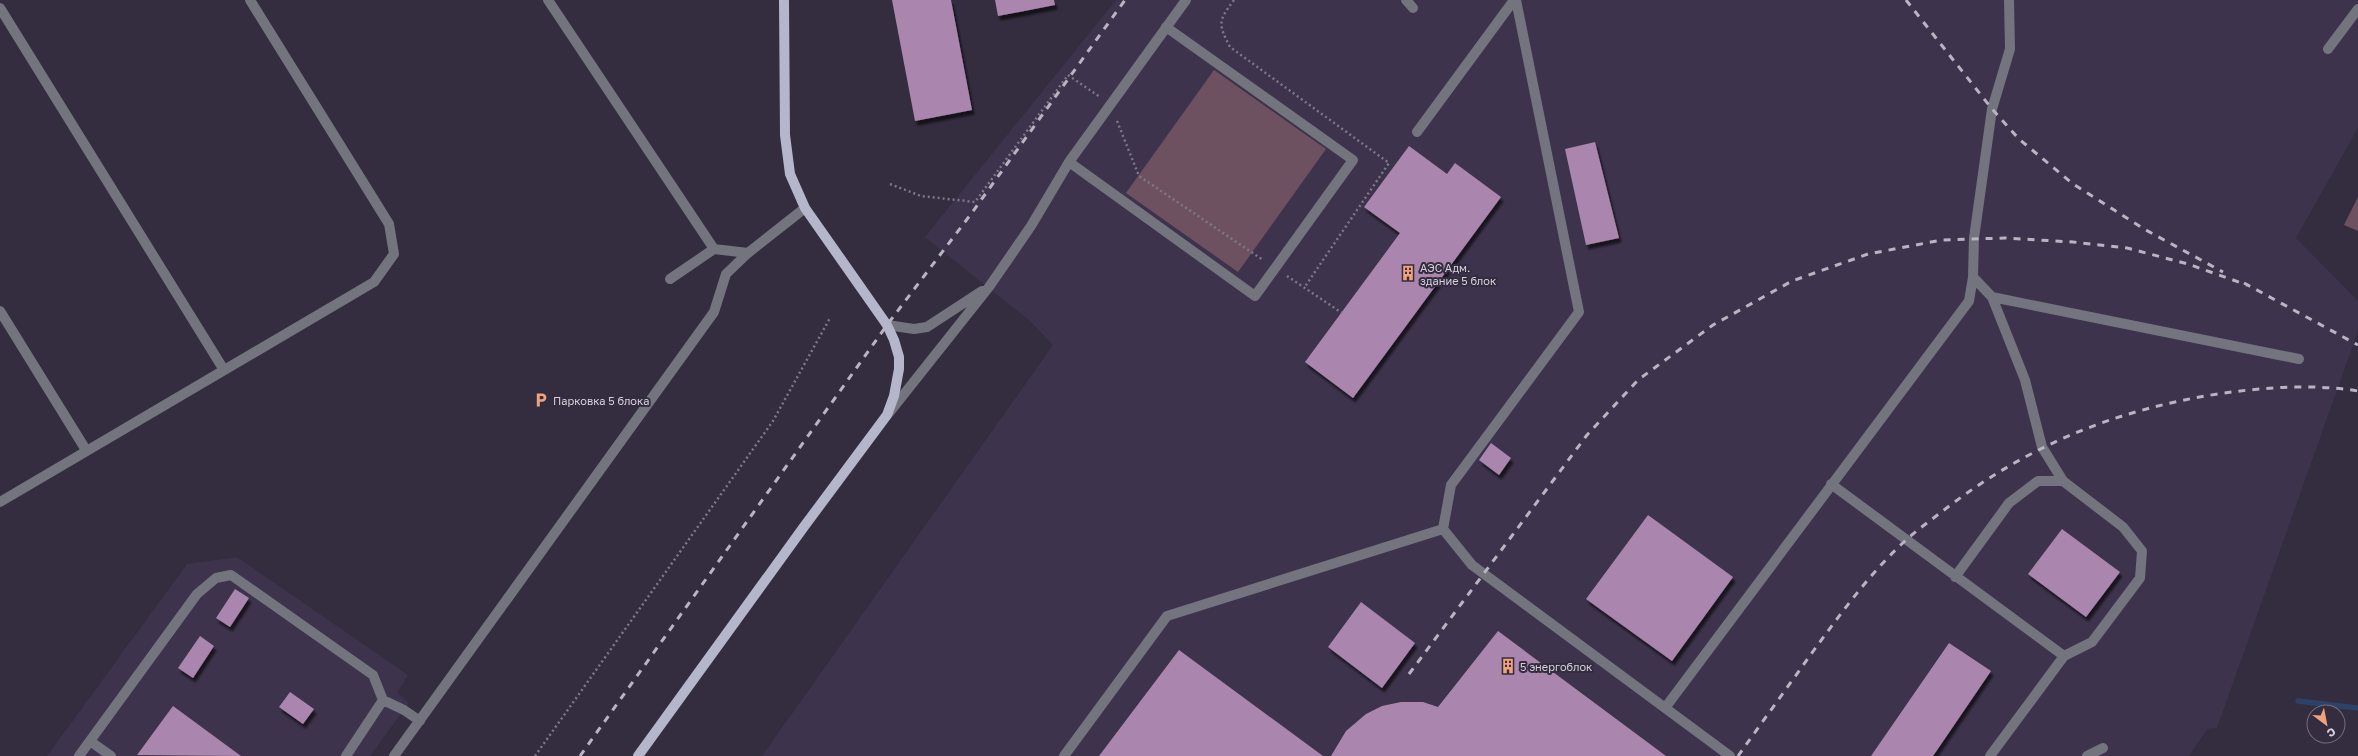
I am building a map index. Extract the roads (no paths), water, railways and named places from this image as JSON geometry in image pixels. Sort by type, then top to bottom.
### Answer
[{"type":"main road","points":[[638,756],[803,528],[887,415],[894,396],[899,369],[899,357],[887,325],[805,208],[790,174],[785,135],[784,0]]},
{"type":"lane","points":[[0,502],[86,450],[374,282],[394,254],[389,224],[250,0]]},
{"type":"lane","points":[[548,0],[714,249]]},
{"type":"lane","points":[[887,415],[989,287],[1031,226],[1069,162],[1186,0]]},
{"type":"lane","points":[[1406,0],[1413,8]]},
{"type":"lane","points":[[1417,132],[1515,0]]},
{"type":"lane","points":[[1442,529],[1451,485],[1579,312],[1515,0]]},
{"type":"lane","points":[[1665,708],[1969,301],[1973,277],[1974,238],[1992,109],[2010,49],[2009,0]]},
{"type":"lane","points":[[2010,26],[2015,0]]},
{"type":"lane","points":[[0,8],[224,370]]},
{"type":"lane","points":[[2328,49],[2358,9]]},
{"type":"lane","points":[[1069,162],[1255,296],[1353,160],[1166,27]]},
{"type":"lane","points":[[394,756],[714,312],[726,274],[748,253],[805,208]]},
{"type":"lane","points":[[670,279],[714,249],[748,253]]},
{"type":"lane","points":[[1973,277],[1992,297],[2025,380],[2042,447],[2063,481],[2123,527],[2142,551],[2140,578],[2092,642],[2064,656],[1990,756]]},
{"type":"lane","points":[[887,325],[914,329],[927,327],[989,287]]},
{"type":"lane","points":[[1992,297],[2299,358]]},
{"type":"lane","points":[[0,311],[86,450]]},
{"type":"lane","points":[[1954,577],[2009,503],[2038,481],[2063,481]]},
{"type":"lane","points":[[1831,484],[1954,577],[2064,656]]},
{"type":"lane","points":[[1442,529],[1472,565],[1730,756]]},
{"type":"lane","points":[[1064,756],[1167,616],[1442,529]]},
{"type":"lane","points":[[79,756],[197,594],[216,578],[231,575],[373,675],[383,700],[404,710],[420,721]]},
{"type":"lane","points":[[346,756],[383,700]]},
{"type":"lane","points":[[90,741],[110,756]]},
{"type":"lane","points":[[2087,756],[2103,748]]},
{"type":"waterway","points":[[2298,701],[2358,708]]},
{"type":"railway","points":[[580,756],[887,325],[971,214],[1125,0]]},
{"type":"railway","points":[[1906,0],[1992,109],[2019,139],[2073,184],[2144,229],[2223,272]]},
{"type":"railway","points":[[1409,674],[1587,435],[1638,380],[1713,325],[1792,281],[1868,254],[1942,240],[2005,238],[2073,242],[2127,248],[2188,264],[2247,285]]},
{"type":"railway","points":[[2244,283],[2358,345]]},
{"type":"railway","points":[[1738,756],[1835,621],[1892,553],[1944,510],[2009,466],[2042,448],[2076,433],[2147,409],[2185,400],[2224,393],[2291,387],[2358,391]]},
{"type":"place","name":"АЭС Адм. здание 5 блок","points":[[1408,273]]},
{"type":"place","name":"Парковка 5 блока","points":[[541,400]]},
{"type":"place","name":"5 энергоблок","points":[[1508,666]]}]
